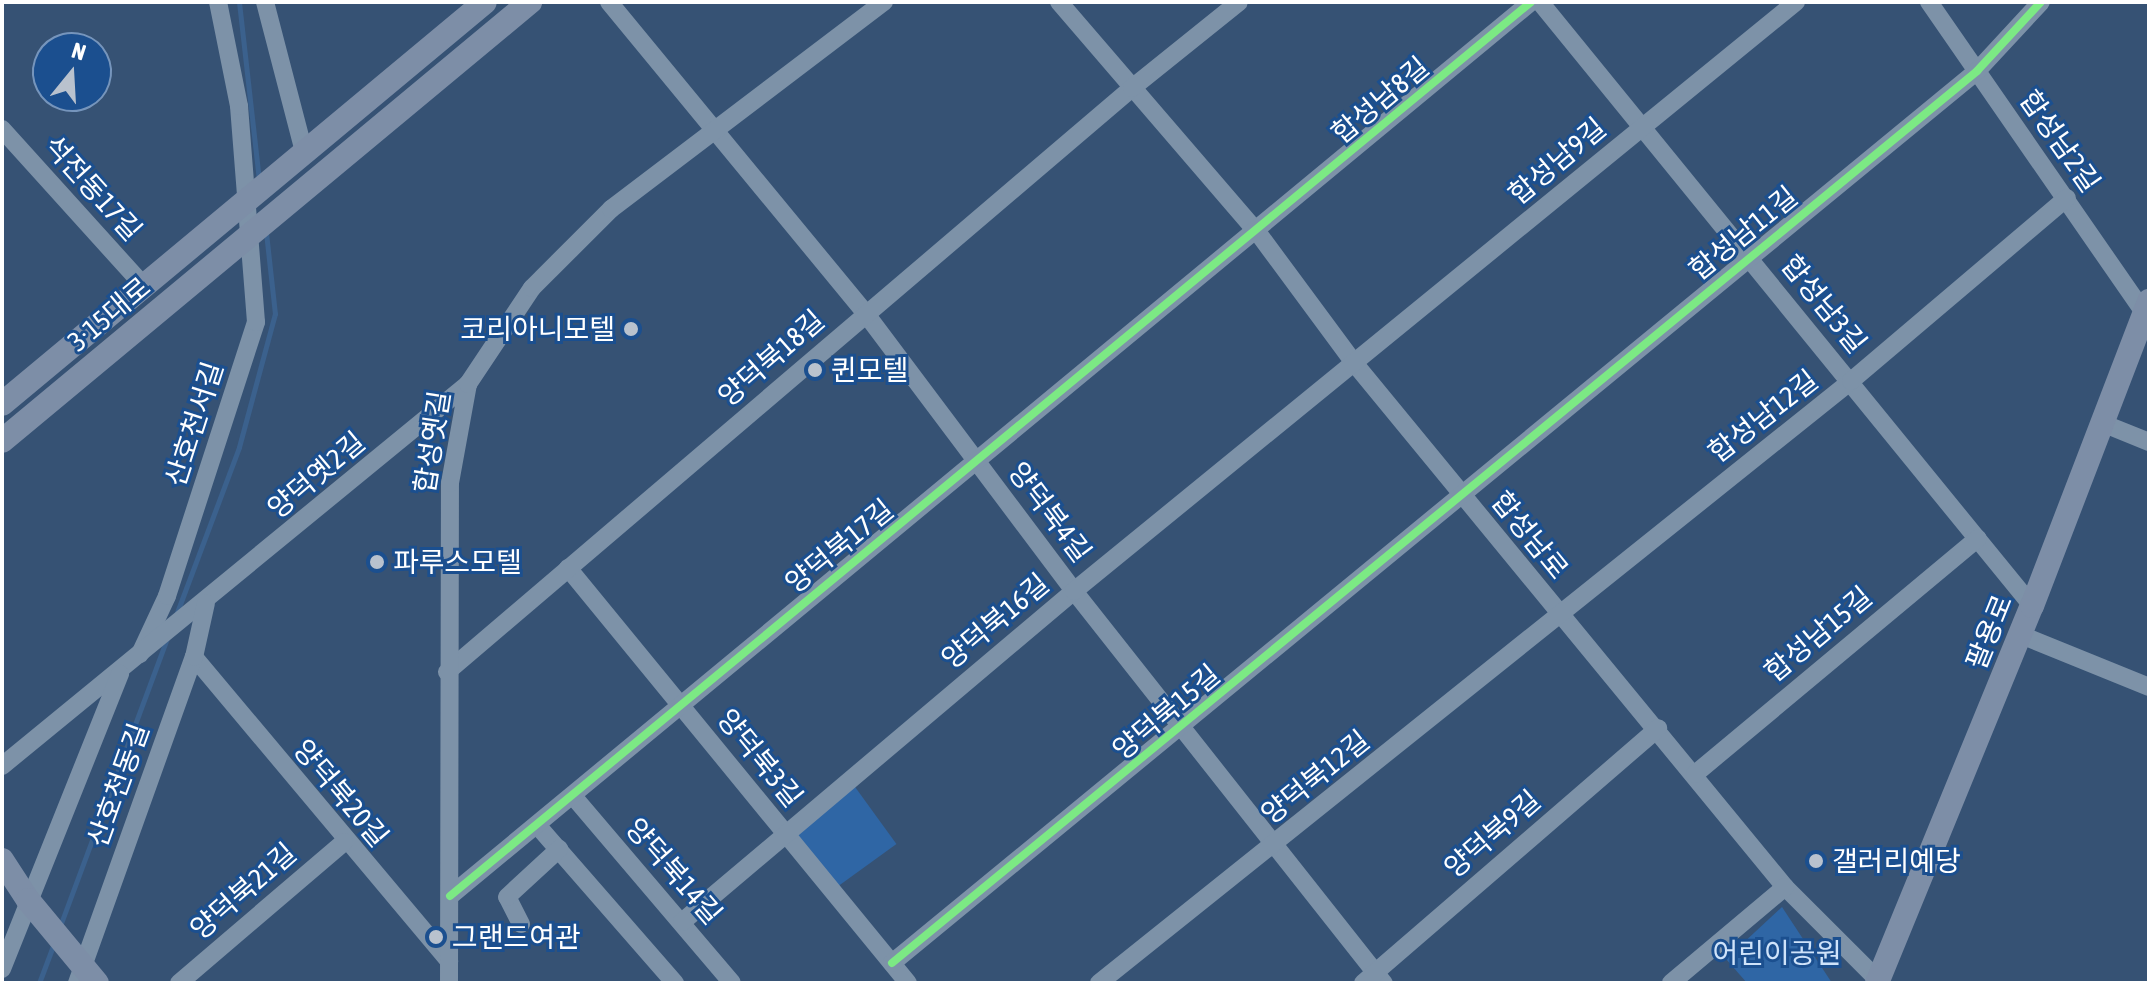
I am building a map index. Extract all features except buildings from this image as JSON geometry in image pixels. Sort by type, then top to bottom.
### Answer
[{"type":"main road","points":[[296,158],[485,2]]},
{"type":"main road","name":"3·15대로","points":[[2,441],[530,2]]},
{"type":"main road","name":"3·15대로","points":[[2,404],[296,158]]},
{"type":"main road","name":"팔용로","points":[[1879,982],[2021,635],[2147,306]]},
{"type":"main road","points":[[2,860],[31,904],[84,972]]},
{"type":"street","name":"산호천서길","points":[[147,648],[167,596],[256,322],[252,234],[239,106],[218,2]]},
{"type":"street","points":[[265,2],[296,158]]},
{"type":"street","name":"양덕북4길","points":[[609,2],[866,314],[1074,591],[1275,846],[1374,980]]},
{"type":"street","name":"합성옛길","points":[[449,983],[447,672],[450,483],[468,384],[532,288],[611,209],[719,132],[884,2]]},
{"type":"street","name":"합성남로","points":[[1059,2],[1258,233],[1355,364],[1465,491],[1785,887],[1879,982]]},
{"type":"street","name":"양덕북18길","points":[[447,672],[1132,88],[1239,2]]},
{"type":"street","name":"합성남8길","points":[[1258,233],[1531,2]]},
{"type":"street","name":"합성남3길","points":[[1540,2],[2032,606]]},
{"type":"street","name":"합성남9길","points":[[1355,364],[1796,2]]},
{"type":"street","name":"합성남2길","points":[[1929,2],[2147,306]]},
{"type":"street","name":"합성남11길","points":[[1465,491],[1977,71],[2041,2]]},
{"type":"street","name":"석전동17길","points":[[4,136],[143,285]]},
{"type":"street","name":"합성남12길","points":[[1562,610],[1851,381],[2067,198]]},
{"type":"street","name":"양덕북17길","points":[[450,896],[573,796],[680,702],[1258,233]]},
{"type":"street","name":"양덕북16길","points":[[682,922],[1074,591],[1355,364]]},
{"type":"street","name":"양덕옛2길","points":[[147,648],[203,606],[468,384]]},
{"type":"street","points":[[2102,423],[2149,442]]},
{"type":"street","name":"양덕북15길","points":[[892,963],[1182,729],[1465,491]]},
{"type":"street","name":"합성남15길","points":[[1695,774],[1978,538]]},
{"type":"street","name":"양덕북3길","points":[[568,568],[908,983]]},
{"type":"street","name":"산호천동길","points":[[84,972],[194,657],[203,606]]},
{"type":"street","name":"양덕북12길","points":[[1099,983],[1275,846],[1562,610]]},
{"type":"street","points":[[2021,635],[2149,687]]},
{"type":"street","points":[[2,766],[147,648]]},
{"type":"street","name":"양덕북20길","points":[[194,657],[344,842],[449,961]]},
{"type":"street","points":[[2,969],[31,904],[122,671]]},
{"type":"street","name":"양덕북9길","points":[[1374,980],[1658,728]]},
{"type":"street","name":"양덕북14길","points":[[573,796],[732,983]]},
{"type":"street","points":[[537,825],[675,983]]},
{"type":"street","name":"양덕북21길","points":[[179,983],[344,842]]},
{"type":"street","points":[[521,924],[507,897],[559,849]]},
{"type":"street","points":[[1671,983],[1785,887]]},
{"type":"green space","points":[[850,780],[896,844],[828,894],[781,830]]},
{"type":"green space","name":"어린이공원","points":[[1782,907],[1832,983],[1747,983],[1726,959]]},
{"type":"waterway","points":[[239,2],[259,180]]},
{"type":"waterway","points":[[176,615],[239,447],[275,314],[266,233]]},
{"type":"waterway","points":[[60,926],[167,639]]},
{"type":"waterway","points":[[39,983],[54,943]]},
{"type":"cycle path","points":[[450,896],[1531,2]]},
{"type":"cycle path","points":[[892,963],[1977,71],[2041,2]]},
{"type":"place","name":"코리아니모텔","points":[[631,329]]},
{"type":"place","name":"퀸모텔","points":[[815,370]]},
{"type":"place","name":"파루스모텔","points":[[377,562]]},
{"type":"place","name":"갤러리예당","points":[[1816,861]]},
{"type":"place","name":"그랜드여관","points":[[436,937]]}]
